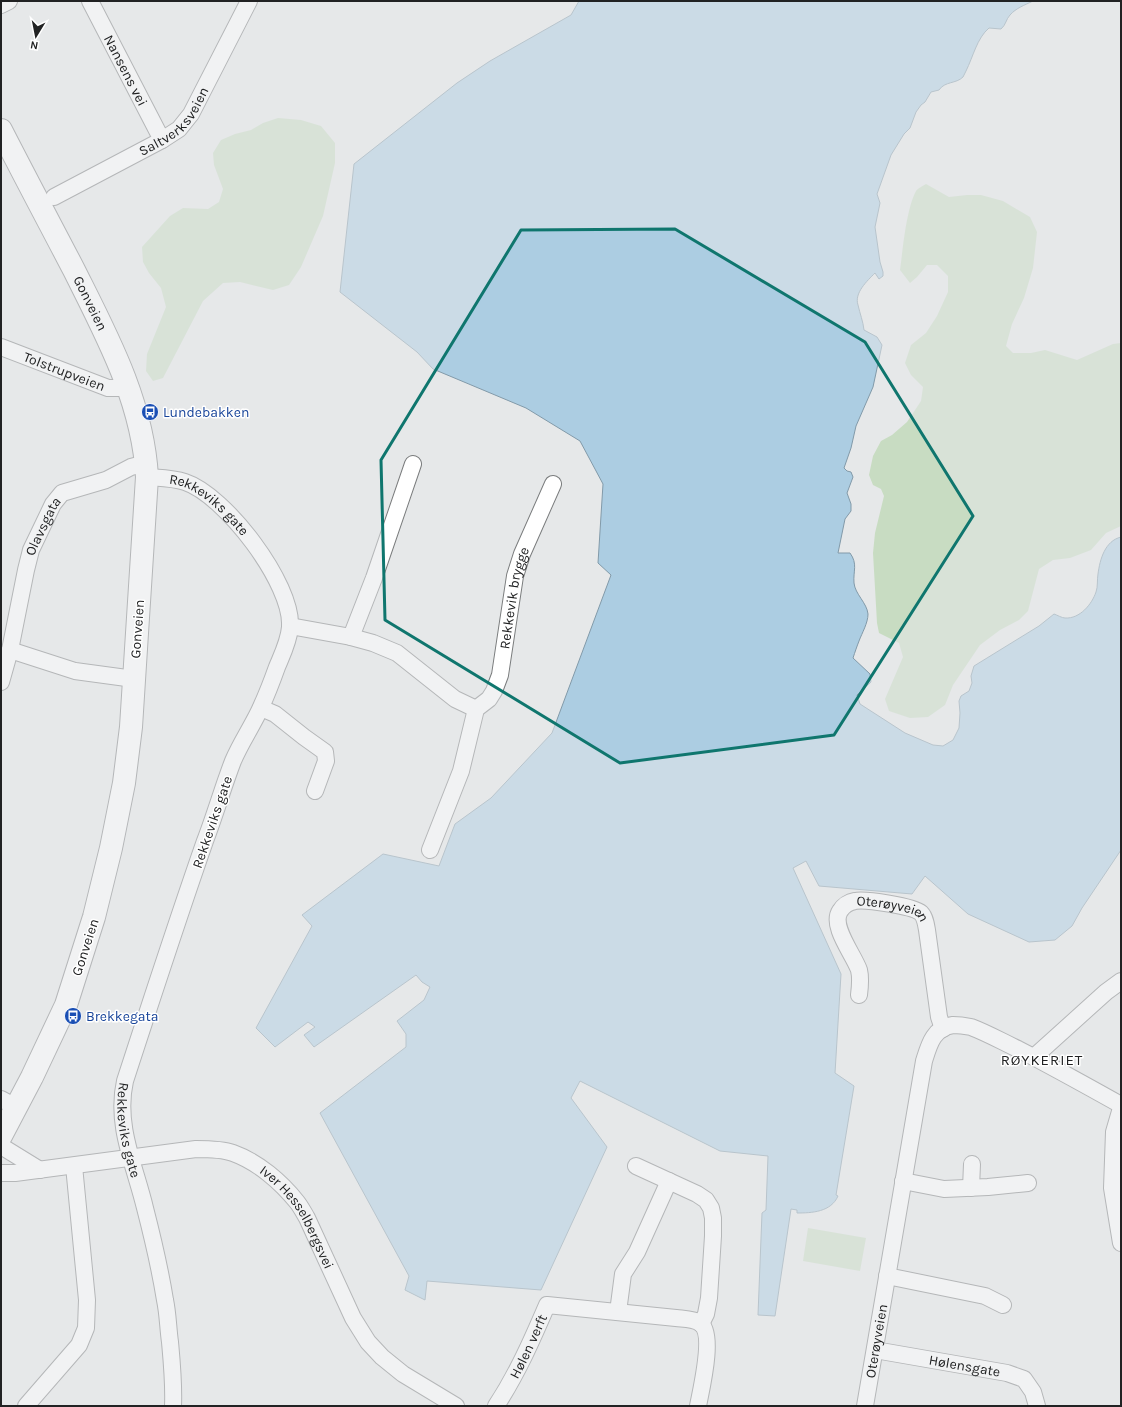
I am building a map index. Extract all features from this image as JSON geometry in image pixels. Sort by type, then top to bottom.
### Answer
[{"type":"street","points":[[1,5],[9,1]]},
{"type":"street","name":"Nansens vei","points":[[90,1],[162,140]]},
{"type":"street","name":"Saltverksveien","points":[[54,197],[162,140],[179,129],[191,114],[249,1]]},
{"type":"street","name":"Gonveien","points":[[1,130],[107,336],[129,388],[144,445],[146,470],[131,727],[124,783],[111,848],[94,917],[66,1005],[32,1077],[9,1103],[1,1136]]},
{"type":"street","name":"Tolstrupveien","points":[[1,347],[108,388],[129,388]]},
{"type":"street","points":[[351,637],[374,578],[413,464]]},
{"type":"street","name":"Olavsgata","points":[[1,682],[10,650],[31,550],[53,504],[62,493],[106,480],[131,467],[146,470]]},
{"type":"street","name":"Rekkeviks gate","points":[[146,470],[168,479],[186,482],[202,491],[242,528],[261,552],[277,581],[286,605],[290,626],[285,647],[261,708],[234,759],[176,924],[125,1081],[122,1095],[123,1122],[152,1237],[166,1302],[174,1384],[173,1406]]},
{"type":"street","name":"Rekkevik brygge","points":[[476,709],[489,699],[494,691],[500,675],[515,576],[522,554],[552,484]]},
{"type":"street","points":[[290,626],[351,637],[373,643],[397,653],[455,698],[476,709],[461,771],[430,850]]},
{"type":"street","points":[[10,650],[75,671],[134,679]]},
{"type":"street","points":[[261,708],[275,714],[325,752],[326,761],[315,791]]},
{"type":"street","name":"Oterøyveien","points":[[859,995],[859,970],[839,930],[837,917],[840,911],[847,904],[856,900],[898,905],[912,908],[920,912],[924,917],[927,930],[939,1017],[943,1029],[930,1041],[924,1061],[887,1276],[876,1350],[865,1406]]},
{"type":"street","points":[[1034,1057],[1106,992],[1121,981]]},
{"type":"street","points":[[943,1029],[953,1025],[969,1027],[988,1034],[1121,1104]]},
{"type":"street","points":[[1121,1108],[1114,1132],[1112,1188],[1121,1243]]},
{"type":"street","points":[[1,1146],[40,1170]]},
{"type":"street","name":"Iver Hesselbergsvei","points":[[1,1173],[15,1173],[74,1166],[196,1149],[220,1150],[233,1153],[252,1162],[273,1178],[298,1203],[307,1218],[354,1318],[368,1342],[382,1357],[403,1374],[456,1406]]},
{"type":"street","points":[[971,1188],[972,1164]]},
{"type":"street","points":[[26,1406],[79,1345],[86,1328],[87,1300],[74,1166]]},
{"type":"street","points":[[636,1166],[696,1194],[706,1200],[711,1208],[713,1218],[709,1298],[706,1314],[701,1324],[705,1328],[707,1349],[698,1406]]},
{"type":"street","points":[[618,1312],[623,1274],[637,1252],[669,1181]]},
{"type":"street","points":[[903,1181],[944,1189],[1028,1183]]},
{"type":"street","points":[[887,1276],[985,1296],[1003,1305]]},
{"type":"street","name":"Hølen verft","points":[[496,1406],[526,1354],[547,1305],[688,1319],[694,1320],[701,1324]]},
{"type":"street","name":"Hølensgate","points":[[876,1350],[1007,1373],[1024,1379],[1033,1392],[1037,1406]]},
{"type":"highlighted area","points":[[675,229],[865,342],[973,516],[834,735],[620,763],[385,620],[381,460],[521,230]]},
{"type":"green space","points":[[278,118],[301,120],[321,126],[335,143],[335,163],[323,216],[301,267],[289,285],[273,290],[240,282],[223,283],[203,301],[163,378],[153,381],[146,371],[147,354],[166,307],[161,288],[149,273],[143,262],[142,247],[170,216],[183,208],[208,209],[219,202],[223,189],[214,165],[213,153],[221,140],[235,134],[251,130],[263,123]]},
{"type":"green space","points":[[926,184],[949,197],[981,195],[1003,201],[1030,217],[1037,232],[1033,268],[1024,298],[1012,324],[1006,346],[1013,353],[1031,353],[1045,350],[1077,360],[1113,344],[1121,343],[1121,526],[1106,533],[1091,550],[1070,558],[1053,560],[1039,569],[1028,611],[1019,620],[1000,630],[980,645],[953,685],[945,705],[928,717],[910,718],[889,711],[885,699],[903,657],[899,643],[879,633],[877,623],[873,553],[875,533],[884,496],[881,489],[873,485],[869,475],[873,456],[881,441],[892,435],[907,422],[921,401],[923,387],[911,375],[905,363],[911,345],[926,333],[937,316],[948,292],[948,276],[937,265],[927,265],[910,283],[900,270],[905,230],[910,208],[916,191]]},
{"type":"green space","points":[[808,1228],[866,1238],[860,1271],[803,1261]]},
{"type":"water","points":[[579,1],[1033,1],[1012,13],[1001,29],[989,28],[985,32],[978,42],[963,77],[957,81],[944,85],[939,90],[931,92],[916,112],[910,128],[904,134],[891,155],[877,194],[880,203],[875,227],[883,276],[879,279],[875,273],[862,288],[857,301],[864,330],[877,337],[882,345],[873,387],[856,426],[851,448],[844,468],[851,472],[853,477],[847,493],[851,504],[851,511],[845,519],[838,553],[850,553],[854,561],[855,587],[866,606],[868,614],[866,624],[853,658],[870,674],[871,682],[857,695],[860,704],[905,733],[933,745],[943,746],[953,740],[959,728],[959,701],[961,696],[969,691],[972,683],[971,676],[974,666],[1039,626],[1054,614],[1064,618],[1070,618],[1085,610],[1092,601],[1096,592],[1099,568],[1104,551],[1111,542],[1121,537],[1121,850],[1082,908],[1072,926],[1055,940],[1029,942],[968,914],[925,876],[912,894],[819,886],[806,861],[793,868],[841,974],[835,1073],[854,1086],[836,1195],[838,1196],[831,1205],[815,1212],[797,1213],[797,1210],[791,1209],[775,1316],[758,1315],[762,1213],[766,1210],[768,1156],[720,1151],[580,1081],[571,1098],[607,1147],[541,1290],[427,1281],[425,1300],[405,1290],[409,1276],[320,1113],[406,1047],[406,1034],[397,1021],[424,1000],[430,987],[422,982],[416,975],[314,1047],[304,1035],[315,1027],[308,1022],[275,1047],[256,1028],[312,926],[302,915],[383,854],[439,866],[455,824],[491,798],[552,733],[611,575],[598,563],[603,484],[580,441],[526,408],[433,369],[417,352],[340,292],[354,164],[457,83],[490,61],[571,15]]},
{"type":"place","name":"Lundebakken","points":[[150,412]]},
{"type":"place","name":"Brekkegata","points":[[73,1016]]},
{"type":"district","name":"RØYKERIET","points":[[1042,1060]]}]
